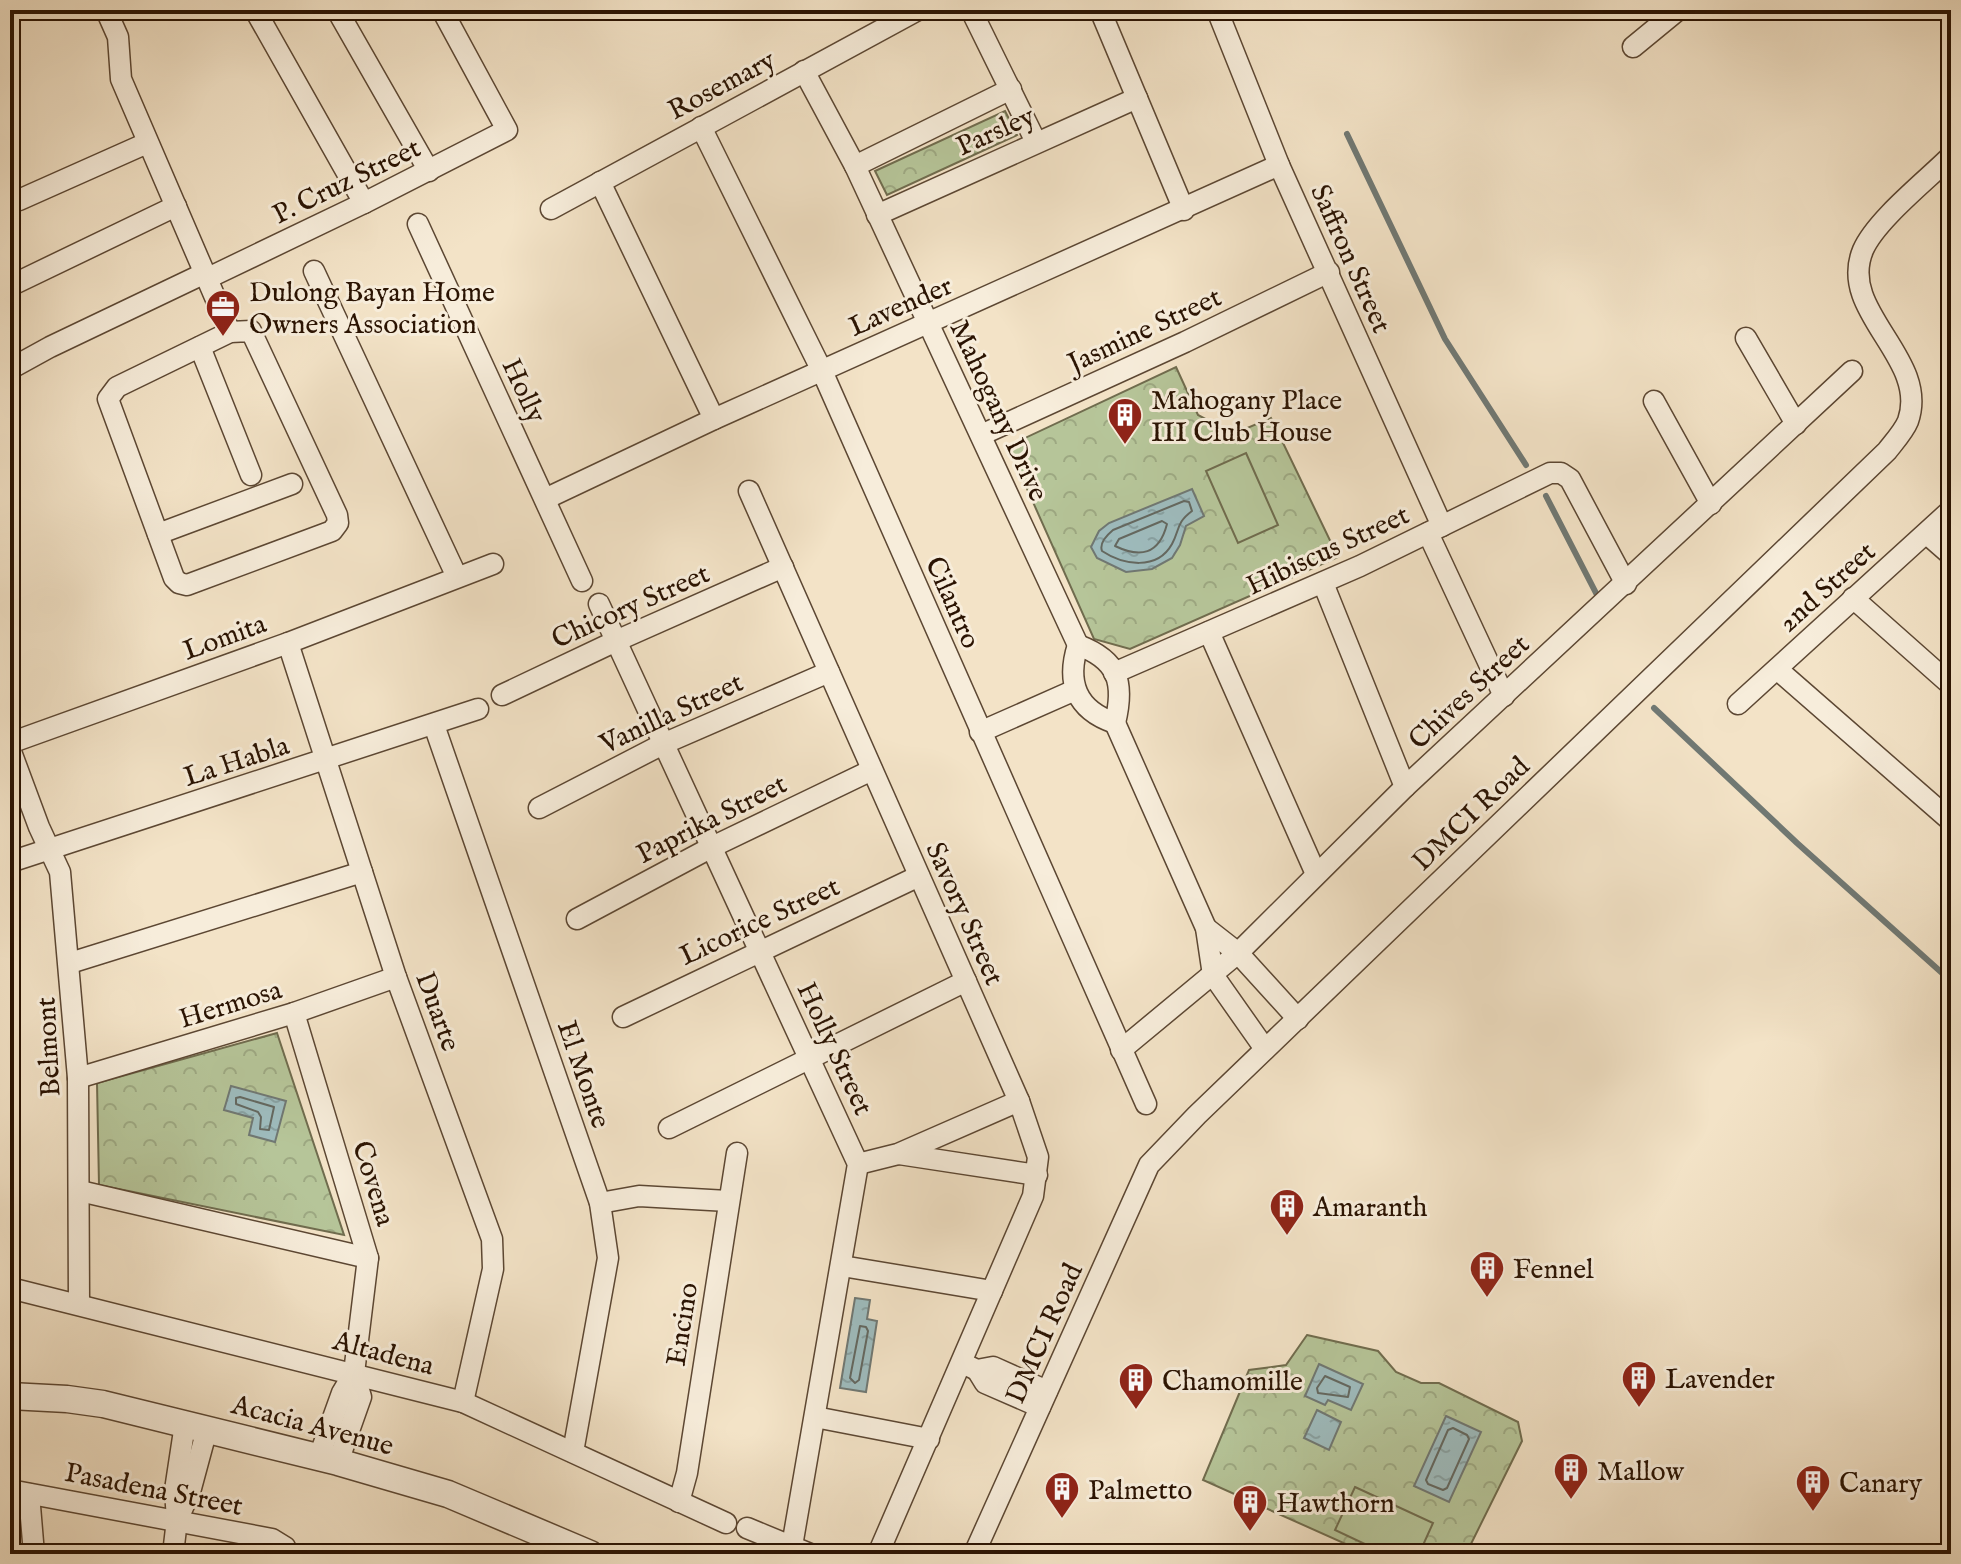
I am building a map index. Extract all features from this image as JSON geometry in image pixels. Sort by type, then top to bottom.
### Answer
[{"type":"street","points":[[106,10],[118,37],[121,79],[230,332]]},
{"type":"street","points":[[255,10],[364,203]]},
{"type":"street","points":[[337,10],[429,171]]},
{"type":"street","name":"P. Cruz Street","points":[[10,369],[61,342],[364,203],[507,130],[442,10]]},
{"type":"street","name":"Rosemary","points":[[551,209],[918,10]]},
{"type":"street","points":[[971,10],[1036,142]]},
{"type":"street","points":[[1100,10],[1184,210]]},
{"type":"street","name":"Saffron Street","points":[[1217,10],[1279,165],[1329,272],[1504,696]]},
{"type":"street","points":[[1633,47],[1678,10]]},
{"type":"street","name":"Mahogany Drive","points":[[804,71],[855,166],[1078,645]]},
{"type":"street","points":[[855,166],[1011,89]]},
{"type":"street","name":"Parsley","points":[[877,215],[1137,98]]},
{"type":"street","name":"Cilantro","points":[[701,127],[822,371],[1146,1104]]},
{"type":"street","points":[[19,200],[147,143]]},
{"type":"street","name":"DMCI Road","points":[[974,1554],[1149,1165],[1175,1136],[1887,451],[1908,423],[1912,398],[1898,358],[1867,307],[1859,285],[1859,264],[1867,242],[1886,219],[1951,156]]},
{"type":"street","name":"Lavender","points":[[545,499],[714,419],[1279,165]]},
{"type":"street","points":[[600,182],[714,419]]},
{"type":"street","points":[[10,286],[176,206]]},
{"type":"street","name":"Holly","points":[[418,224],[582,581]]},
{"type":"street","points":[[314,271],[457,577]]},
{"type":"street","name":"Jasmine Street","points":[[981,435],[1329,272]]},
{"type":"street","points":[[251,331],[256,336],[337,515],[336,528],[187,585],[174,578],[108,399],[117,387],[200,347],[230,332],[251,331]]},
{"type":"street","points":[[1746,338],[1796,424]]},
{"type":"street","points":[[200,347],[251,475]]},
{"type":"street","name":"Chives Street","points":[[1121,1050],[1238,953],[1405,787],[1852,371]]},
{"type":"street","points":[[1654,401],[1711,504]]},
{"type":"street","name":"Hibiscus Street","points":[[1114,673],[1323,583],[1550,473],[1561,473],[1570,479],[1626,584]]},
{"type":"street","points":[[158,534],[292,484]]},
{"type":"street","name":"Savory Street","points":[[749,491],[1019,1101],[1038,1157],[1033,1196],[992,1291],[969,1366],[929,1439],[878,1554]]},
{"type":"street","name":"2nd Street","points":[[1738,704],[1951,510]]},
{"type":"street","points":[[1927,534],[1951,555]]},
{"type":"street","name":"Lomita","points":[[10,743],[288,643],[493,564]]},
{"type":"street","name":"Chicory Street","points":[[502,695],[783,567]]},
{"type":"street","points":[[1323,583],[1405,787]]},
{"type":"street","points":[[1853,598],[1951,685]]},
{"type":"street","name":"Holly Street","points":[[599,604],[858,1164]]},
{"type":"street","points":[[1209,632],[1316,874]]},
{"type":"street","name":"Duarte","points":[[288,643],[396,977],[492,1239],[493,1269],[463,1402]]},
{"type":"street","points":[[1115,723],[1093,712],[1075,690],[1072,669],[1078,645],[1108,660],[1120,693],[1115,723],[1206,928],[1213,975],[1265,1049]]},
{"type":"street","points":[[1777,669],[1951,821]]},
{"type":"street","name":"Vanilla Street","points":[[539,808],[663,744],[829,672]]},
{"type":"street","points":[[980,732],[1075,690]]},
{"type":"street","name":"La Habla","points":[[10,862],[478,709]]},
{"type":"street","name":"El Monte","points":[[434,725],[600,1203],[606,1230],[608,1258],[573,1452]]},
{"type":"street","name":"Belmont","points":[[10,749],[60,872],[78,1078],[79,1303]]},
{"type":"street","name":"Paprika Street","points":[[577,919],[712,847],[872,770]]},
{"type":"street","points":[[70,963],[362,872]]},
{"type":"street","name":"Licorice Street","points":[[623,1017],[919,876]]},
{"type":"street","points":[[1206,928],[1238,953],[1298,1019]]},
{"type":"street","name":"Hermosa","points":[[78,1078],[294,1013],[396,977]]},
{"type":"street","points":[[669,1128],[966,981]]},
{"type":"street","name":"Covena","points":[[294,1013],[368,1258],[354,1373],[342,1393],[342,1422],[329,1460]]},
{"type":"street","points":[[747,1528],[801,1550],[815,1417],[858,1164],[898,1154],[1019,1101]]},
{"type":"street","name":"Encino","points":[[679,1502],[687,1473],[737,1153]]},
{"type":"street","points":[[898,1154],[1037,1175]]},
{"type":"street","points":[[80,1191],[368,1258]]},
{"type":"street","points":[[600,1203],[639,1196],[728,1201]]},
{"type":"street","points":[[842,1266],[992,1291]]},
{"type":"street","name":"Altadena","points":[[10,1288],[463,1402],[726,1523]]},
{"type":"street","points":[[969,1366],[985,1383],[1014,1386],[1044,1399]]},
{"type":"street","name":"Acacia Avenue","points":[[10,1396],[103,1404],[329,1460],[474,1503],[590,1554]]},
{"type":"street","points":[[815,1417],[929,1439]]},
{"type":"street","points":[[173,1554],[177,1520],[190,1492],[188,1464],[196,1427]]},
{"type":"street","points":[[20,1492],[34,1554]]},
{"type":"street","name":"Pasadena Street","points":[[20,1492],[272,1539],[286,1550]]},
{"type":"green space","points":[[1005,111],[1017,135],[887,195],[875,171]]},
{"type":"green space","points":[[1176,367],[1198,415],[1233,434],[1271,418],[1338,557],[1130,649],[1094,639],[1008,446]]},
{"type":"green space","points":[[1246,453],[1278,525],[1238,543],[1206,471]]},
{"type":"green space","points":[[277,1033],[344,1235],[99,1185],[97,1083]]},
{"type":"green space","points":[[1307,1335],[1378,1351],[1396,1372],[1421,1383],[1439,1383],[1518,1422],[1522,1441],[1466,1554],[1368,1554],[1203,1480],[1249,1370],[1286,1365]]},
{"type":"green space","points":[[1355,1487],[1433,1523],[1419,1554],[1386,1554],[1335,1530]]},
{"type":"water","points":[[1192,489],[1204,516],[1186,526],[1172,558],[1152,569],[1126,572],[1097,558],[1091,547],[1099,531],[1109,523]]},
{"type":"water","points":[[231,1086],[286,1101],[275,1142],[249,1135],[253,1118],[224,1110]]},
{"type":"water","points":[[855,1298],[870,1300],[867,1319],[877,1321],[866,1392],[840,1388]]},
{"type":"water","points":[[1319,1364],[1363,1384],[1351,1410],[1328,1400],[1325,1405],[1305,1396]]},
{"type":"water","points":[[1317,1410],[1341,1422],[1329,1450],[1304,1438]]},
{"type":"water","points":[[1446,1416],[1481,1432],[1449,1502],[1414,1486]]},
{"type":"waterway","points":[[1347,134],[1445,339],[1526,465]]},
{"type":"waterway","points":[[1546,496],[1597,595]]},
{"type":"waterway","points":[[1654,708],[1797,843],[1951,981]]},
{"type":"place","name":"Dulong Bayan Home Owners Association","points":[[223,338]]},
{"type":"place","name":"Mahogany Place III Club House","points":[[1125,446]]},
{"type":"place","name":"Amaranth","points":[[1287,1237]]},
{"type":"place","name":"Fennel","points":[[1487,1299]]},
{"type":"place","name":"Lavender","points":[[1639,1409]]},
{"type":"place","name":"Chamomille","points":[[1136,1411]]},
{"type":"place","name":"Mallow","points":[[1571,1501]]},
{"type":"place","name":"Canary","points":[[1813,1513]]},
{"type":"place","name":"Palmetto","points":[[1062,1520]]},
{"type":"place","name":"Hawthorn","points":[[1250,1533]]}]
